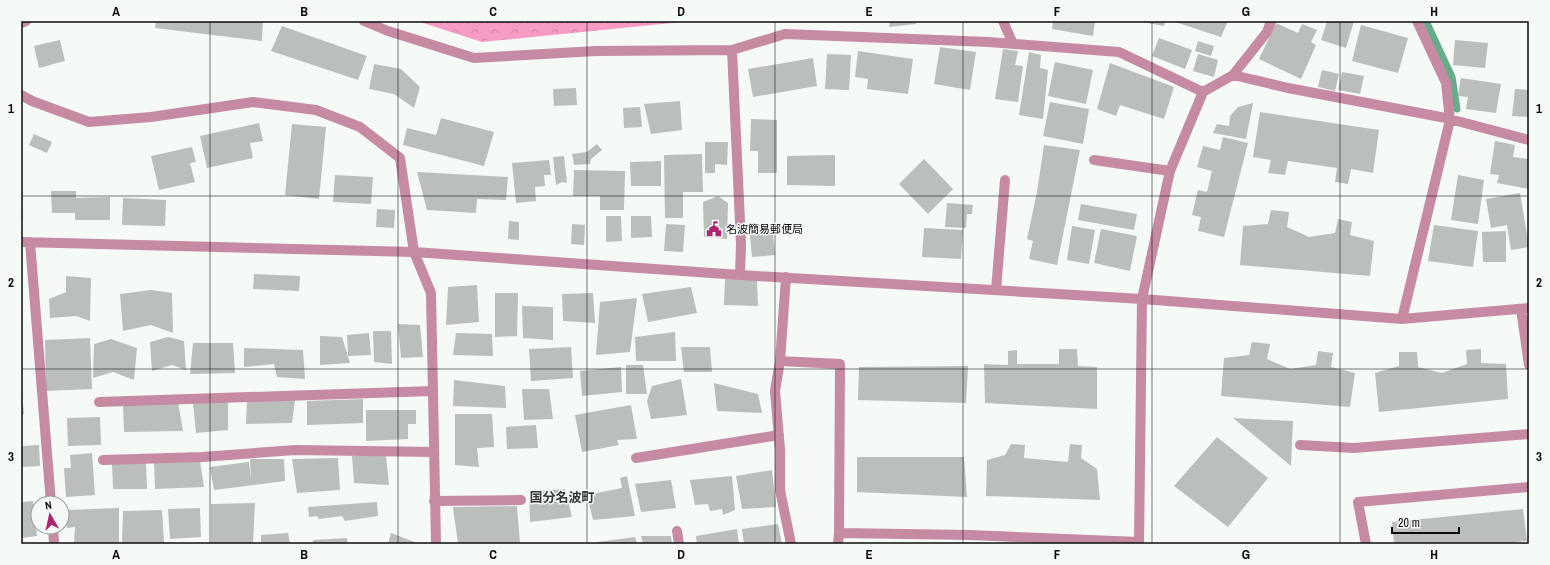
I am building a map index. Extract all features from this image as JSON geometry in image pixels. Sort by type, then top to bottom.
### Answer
[{"type":"street","points":[[21,23],[26,21]]},
{"type":"street","points":[[364,21],[388,31],[474,58],[596,51],[732,50],[785,34],[1013,44],[1119,52],[1203,92]]},
{"type":"street","points":[[1003,21],[1013,44]]},
{"type":"street","points":[[839,533],[970,535],[1083,542],[1139,543],[1142,299],[1170,171],[1203,92],[1233,75],[1267,32],[1271,21]]},
{"type":"street","points":[[1402,319],[1450,120],[1446,83],[1417,21]]},
{"type":"street","points":[[732,50],[741,244],[740,275]]},
{"type":"street","points":[[1233,75],[1288,88],[1450,120],[1529,140]]},
{"type":"street","points":[[21,95],[32,101],[89,122],[151,117],[253,102],[316,110],[360,127],[400,158],[414,252],[431,294],[436,544]]},
{"type":"street","points":[[1094,160],[1170,171]]},
{"type":"street","points":[[996,290],[1005,180]]},
{"type":"street","points":[[50,495],[26,242],[414,252],[740,275],[1142,299],[1402,319],[1525,309],[1529,365]]},
{"type":"street","points":[[786,277],[780,361],[776,391],[779,435],[780,490],[791,544]]},
{"type":"street","points":[[780,361],[840,364],[838,544]]},
{"type":"street","points":[[99,402],[432,391]]},
{"type":"street","points":[[1300,445],[1354,448],[1529,434]]},
{"type":"street","points":[[636,458],[779,435]]},
{"type":"street","points":[[103,460],[202,457],[295,450],[433,452]]},
{"type":"street","points":[[1366,544],[1358,502],[1529,487]]},
{"type":"street","points":[[434,501],[521,500]]},
{"type":"street","points":[[677,531],[679,544]]},
{"type":"green space","points":[[417,21],[692,21],[482,42]]},
{"type":"building","points":[[156,21],[263,21],[262,41],[155,28]]},
{"type":"building","points":[[890,21],[916,21],[916,24],[889,27]]},
{"type":"building","points":[[1053,21],[1095,21],[1093,36],[1052,29]]},
{"type":"building","points":[[1137,21],[1165,21],[1164,26]]},
{"type":"building","points":[[1172,21],[1228,21],[1221,37]]},
{"type":"building","points":[[1327,21],[1354,21],[1346,48],[1321,40]]},
{"type":"building","points":[[1276,23],[1298,33],[1302,24],[1317,30],[1311,42],[1316,45],[1301,79],[1259,59]]},
{"type":"building","points":[[1361,25],[1408,38],[1398,73],[1352,61]]},
{"type":"building","points":[[282,26],[367,56],[358,80],[271,51]]},
{"type":"building","points":[[1159,38],[1192,50],[1185,69],[1152,56]]},
{"type":"building","points":[[60,40],[65,61],[39,68],[34,46]]},
{"type":"building","points":[[1455,40],[1488,43],[1485,68],[1453,65]]},
{"type":"building","points":[[1198,41],[1214,46],[1211,56],[1195,51]]},
{"type":"building","points":[[940,47],[976,52],[970,90],[934,84]]},
{"type":"building","points":[[1003,49],[1018,51],[1015,65],[1023,66],[1018,102],[995,99]]},
{"type":"building","points":[[858,51],[913,59],[908,94],[867,89],[868,79],[855,77]]},
{"type":"building","points":[[1029,52],[1041,55],[1040,68],[1048,70],[1043,119],[1019,115]]},
{"type":"building","points":[[827,54],[851,55],[849,90],[825,89]]},
{"type":"building","points":[[1198,54],[1218,60],[1214,77],[1193,71]]},
{"type":"building","points":[[813,58],[817,86],[753,97],[748,69]]},
{"type":"building","points":[[1055,62],[1093,70],[1086,104],[1048,96]]},
{"type":"building","points":[[1110,63],[1174,87],[1164,119],[1120,105],[1116,116],[1097,109]]},
{"type":"building","points":[[374,64],[401,69],[420,87],[414,108],[394,94],[369,89]]},
{"type":"building","points":[[1322,70],[1339,74],[1335,91],[1318,87]]},
{"type":"building","points":[[1342,72],[1364,76],[1360,94],[1338,90]]},
{"type":"building","points":[[1461,78],[1501,84],[1496,113],[1466,109],[1468,97],[1458,96]]},
{"type":"building","points":[[576,88],[577,105],[554,106],[553,89]]},
{"type":"building","points":[[1515,89],[1529,90],[1529,117],[1512,116]]},
{"type":"building","points":[[680,101],[682,130],[651,134],[644,104]]},
{"type":"building","points":[[1050,102],[1089,109],[1083,144],[1043,136]]},
{"type":"building","points":[[1253,103],[1246,139],[1213,133],[1217,124],[1229,126],[1230,116],[1238,107]]},
{"type":"building","points":[[640,107],[642,127],[624,128],[623,108]]},
{"type":"building","points":[[1260,112],[1379,130],[1373,173],[1351,169],[1348,184],[1335,182],[1337,168],[1288,161],[1285,175],[1268,173],[1271,160],[1253,157]]},
{"type":"building","points":[[441,118],[494,132],[484,166],[403,145],[407,128],[436,135]]},
{"type":"building","points":[[751,119],[777,120],[777,173],[758,173],[758,151],[750,151]]},
{"type":"building","points":[[259,123],[263,141],[250,143],[253,158],[207,168],[200,136]]},
{"type":"building","points":[[292,124],[326,127],[319,199],[285,195]]},
{"type":"building","points":[[34,134],[52,142],[47,153],[29,145]]},
{"type":"building","points":[[1223,137],[1248,143],[1224,237],[1198,231],[1201,217],[1192,215],[1198,190],[1207,192],[1212,171],[1197,167],[1203,146],[1220,150]]},
{"type":"building","points":[[1495,141],[1515,145],[1513,157],[1529,159],[1529,189],[1497,183],[1499,175],[1490,174]]},
{"type":"building","points":[[705,142],[728,142],[727,165],[715,164],[715,173],[705,173]]},
{"type":"building","points":[[597,144],[602,150],[591,159],[590,164],[574,165],[572,154],[587,152]]},
{"type":"building","points":[[1044,145],[1080,150],[1057,265],[1029,259],[1033,241],[1027,239],[1037,192]]},
{"type":"building","points":[[192,147],[196,162],[190,163],[195,182],[159,190],[151,156]]},
{"type":"building","points":[[702,154],[703,192],[683,192],[683,218],[665,218],[664,155]]},
{"type":"building","points":[[835,155],[835,186],[787,185],[787,156]]},
{"type":"building","points":[[564,156],[567,183],[562,182],[556,185],[553,157]]},
{"type":"building","points":[[924,159],[953,189],[928,214],[899,184]]},
{"type":"building","points":[[549,160],[551,175],[544,175],[545,186],[535,187],[536,201],[516,203],[512,163]]},
{"type":"building","points":[[661,161],[661,186],[631,186],[630,162]]},
{"type":"building","points":[[574,170],[625,171],[624,210],[600,210],[600,196],[573,196]]},
{"type":"building","points":[[417,172],[508,177],[506,200],[477,199],[476,213],[427,210]]},
{"type":"building","points":[[335,175],[373,177],[371,204],[333,202]]},
{"type":"building","points":[[1458,175],[1484,180],[1478,224],[1451,220]]},
{"type":"building","points":[[51,191],[76,191],[76,198],[110,197],[110,220],[75,220],[75,213],[52,213]]},
{"type":"building","points":[[1520,193],[1529,247],[1511,250],[1507,225],[1491,228],[1486,199]]},
{"type":"building","points":[[718,196],[728,203],[727,239],[704,237],[703,202]]},
{"type":"building","points":[[123,198],[166,200],[165,226],[122,225]]},
{"type":"building","points":[[22,203],[23,220],[21,220]]},
{"type":"building","points":[[947,203],[973,205],[972,214],[967,214],[966,228],[945,227]]},
{"type":"building","points":[[1081,204],[1137,214],[1134,230],[1078,220]]},
{"type":"building","points":[[377,209],[395,210],[394,228],[376,227]]},
{"type":"building","points":[[1271,210],[1289,212],[1287,227],[1309,237],[1335,233],[1338,219],[1352,222],[1350,235],[1374,241],[1370,276],[1240,265],[1243,226],[1268,224]]},
{"type":"building","points":[[606,216],[621,216],[622,241],[606,242]]},
{"type":"building","points":[[631,216],[651,216],[652,237],[631,238]]},
{"type":"building","points":[[509,221],[519,222],[519,240],[508,239]]},
{"type":"building","points":[[572,224],[585,225],[584,245],[571,244]]},
{"type":"building","points":[[666,224],[685,225],[683,252],[664,251]]},
{"type":"building","points":[[772,224],[775,255],[752,257],[749,226]]},
{"type":"building","points":[[1434,225],[1478,231],[1473,267],[1428,261]]},
{"type":"building","points":[[1072,226],[1095,230],[1089,264],[1067,260]]},
{"type":"building","points":[[924,228],[963,230],[961,259],[922,257]]},
{"type":"building","points":[[1101,229],[1137,236],[1130,271],[1094,263]]},
{"type":"building","points":[[1506,231],[1506,262],[1483,262],[1482,232]]},
{"type":"building","points":[[254,274],[300,276],[299,291],[253,289]]},
{"type":"building","points":[[66,276],[91,278],[90,321],[76,316],[50,318],[49,299],[66,292]]},
{"type":"building","points":[[725,279],[757,280],[758,306],[724,305]]},
{"type":"building","points":[[477,285],[479,322],[446,325],[448,287]]},
{"type":"building","points":[[691,287],[697,313],[648,322],[642,294]]},
{"type":"building","points":[[151,290],[172,293],[173,333],[151,325],[123,331],[120,294]]},
{"type":"building","points":[[495,293],[518,293],[517,336],[495,337]]},
{"type":"building","points":[[593,293],[595,323],[563,321],[562,294]]},
{"type":"building","points":[[637,298],[630,352],[596,355],[600,302]]},
{"type":"building","points":[[522,306],[553,307],[553,340],[523,338]]},
{"type":"building","points":[[398,324],[420,325],[423,357],[401,358]]},
{"type":"building","points":[[373,331],[391,331],[392,364],[374,362]]},
{"type":"building","points":[[675,332],[676,361],[636,361],[635,337]]},
{"type":"building","points":[[369,333],[371,355],[348,356],[347,335]]},
{"type":"building","points":[[456,333],[492,334],[493,356],[453,355]]},
{"type":"building","points":[[320,336],[342,337],[350,363],[320,365]]},
{"type":"building","points":[[168,337],[184,341],[186,370],[172,365],[152,371],[150,342]]},
{"type":"building","points":[[90,338],[92,389],[46,391],[45,340]]},
{"type":"building","points":[[111,339],[137,348],[134,380],[113,372],[93,378],[94,344]]},
{"type":"building","points":[[1252,342],[1270,344],[1267,359],[1290,369],[1316,365],[1318,351],[1333,353],[1331,367],[1355,373],[1350,407],[1221,396],[1224,358],[1249,355]]},
{"type":"building","points":[[193,343],[233,343],[235,373],[190,374]]},
{"type":"building","points":[[571,347],[573,378],[531,381],[529,349]]},
{"type":"building","points":[[681,347],[710,347],[712,372],[684,372]]},
{"type":"building","points":[[244,348],[303,350],[305,379],[277,377],[274,364],[244,367]]},
{"type":"building","points":[[1059,349],[1077,349],[1078,366],[1097,367],[1097,409],[985,403],[984,364],[1008,365],[1008,351],[1017,350],[1017,364],[1059,364]]},
{"type":"building","points":[[1481,349],[1481,363],[1506,364],[1508,399],[1379,412],[1375,373],[1399,366],[1399,352],[1417,352],[1418,367],[1442,373],[1467,364],[1466,350]]},
{"type":"building","points":[[626,365],[643,365],[647,394],[626,394]]},
{"type":"building","points":[[968,366],[966,403],[858,400],[859,367]]},
{"type":"building","points":[[621,367],[622,392],[582,396],[580,371]]},
{"type":"building","points":[[681,379],[687,415],[651,419],[647,401],[652,386]]},
{"type":"building","points":[[454,380],[505,386],[506,408],[453,406]]},
{"type":"building","points":[[714,383],[758,394],[762,413],[717,411]]},
{"type":"building","points":[[21,385],[24,414],[21,414]]},
{"type":"building","points":[[522,389],[549,389],[553,419],[524,420]]},
{"type":"building","points":[[363,399],[363,423],[307,425],[307,401]]},
{"type":"building","points":[[295,400],[292,423],[246,424],[247,401]]},
{"type":"building","points":[[228,401],[228,430],[196,433],[193,403]]},
{"type":"building","points":[[178,402],[183,431],[124,432],[123,404]]},
{"type":"building","points":[[631,405],[637,439],[617,440],[619,445],[582,452],[575,415]]},
{"type":"building","points":[[366,410],[416,410],[416,424],[408,424],[408,439],[366,441]]},
{"type":"building","points":[[455,414],[492,414],[494,447],[477,448],[479,467],[455,465]]},
{"type":"building","points":[[100,417],[101,445],[68,446],[67,418]]},
{"type":"building","points":[[1233,418],[1293,421],[1291,466]]},
{"type":"building","points":[[536,425],[538,448],[507,449],[506,427]]},
{"type":"building","points":[[1217,437],[1268,478],[1228,527],[1174,486]]},
{"type":"building","points":[[1011,444],[1025,445],[1024,458],[1068,462],[1070,444],[1082,445],[1081,458],[1097,469],[1100,500],[986,496],[987,460],[1005,455]]},
{"type":"building","points":[[39,445],[40,466],[21,467],[21,446]]},
{"type":"building","points":[[92,453],[95,495],[70,497],[70,495],[66,495],[64,468],[71,468],[70,455]]},
{"type":"building","points":[[352,456],[386,456],[389,485],[354,483]]},
{"type":"building","points":[[857,457],[964,457],[967,497],[857,492]]},
{"type":"building","points":[[338,458],[340,490],[297,493],[292,459]]},
{"type":"building","points":[[250,459],[284,459],[285,481],[214,490],[210,467],[249,462],[251,480]]},
{"type":"building","points":[[200,461],[204,487],[155,489],[154,462]]},
{"type":"building","points":[[112,463],[146,463],[147,489],[113,489]]},
{"type":"building","points":[[772,470],[776,507],[742,509],[736,476]]},
{"type":"building","points":[[627,476],[635,516],[593,520],[587,495],[622,488],[620,478]]},
{"type":"building","points":[[732,476],[735,510],[723,515],[722,509],[710,511],[708,504],[695,505],[690,480]]},
{"type":"building","points":[[671,480],[676,508],[641,512],[635,484]]},
{"type":"building","points":[[565,489],[572,517],[530,522],[529,492]]},
{"type":"building","points":[[30,501],[30,535],[37,536],[21,538],[21,502]]},
{"type":"building","points":[[377,502],[378,516],[345,521],[342,516],[319,519],[317,516],[309,517],[308,507]]},
{"type":"building","points":[[255,503],[253,544],[211,544],[211,504]]},
{"type":"building","points":[[517,506],[520,543],[458,544],[453,507]]},
{"type":"building","points":[[119,508],[119,543],[74,544],[75,527],[70,528],[70,510]]},
{"type":"building","points":[[200,508],[201,537],[170,539],[168,509]]},
{"type":"building","points":[[1523,509],[1527,541],[1501,544],[1394,544],[1392,522]]},
{"type":"building","points":[[162,510],[164,543],[122,544],[123,511]]},
{"type":"building","points":[[778,524],[782,544],[744,544],[742,529]]},
{"type":"building","points":[[737,529],[739,544],[697,544],[696,536]]},
{"type":"building","points":[[288,533],[290,544],[261,544],[261,535]]},
{"type":"building","points":[[391,533],[417,543],[388,544]]},
{"type":"building","points":[[641,536],[671,536],[672,544],[643,544]]},
{"type":"building","points":[[635,537],[637,544],[598,544],[598,542]]},
{"type":"building","points":[[347,538],[348,544],[312,544],[313,540]]},
{"type":"waterway","points":[[1426,21],[1452,77],[1457,109]]},
{"type":"place","name":"名波簡易郵便局","points":[[714,229]]},
{"type":"district","name":"国分名波町","points":[[562,497]]}]
